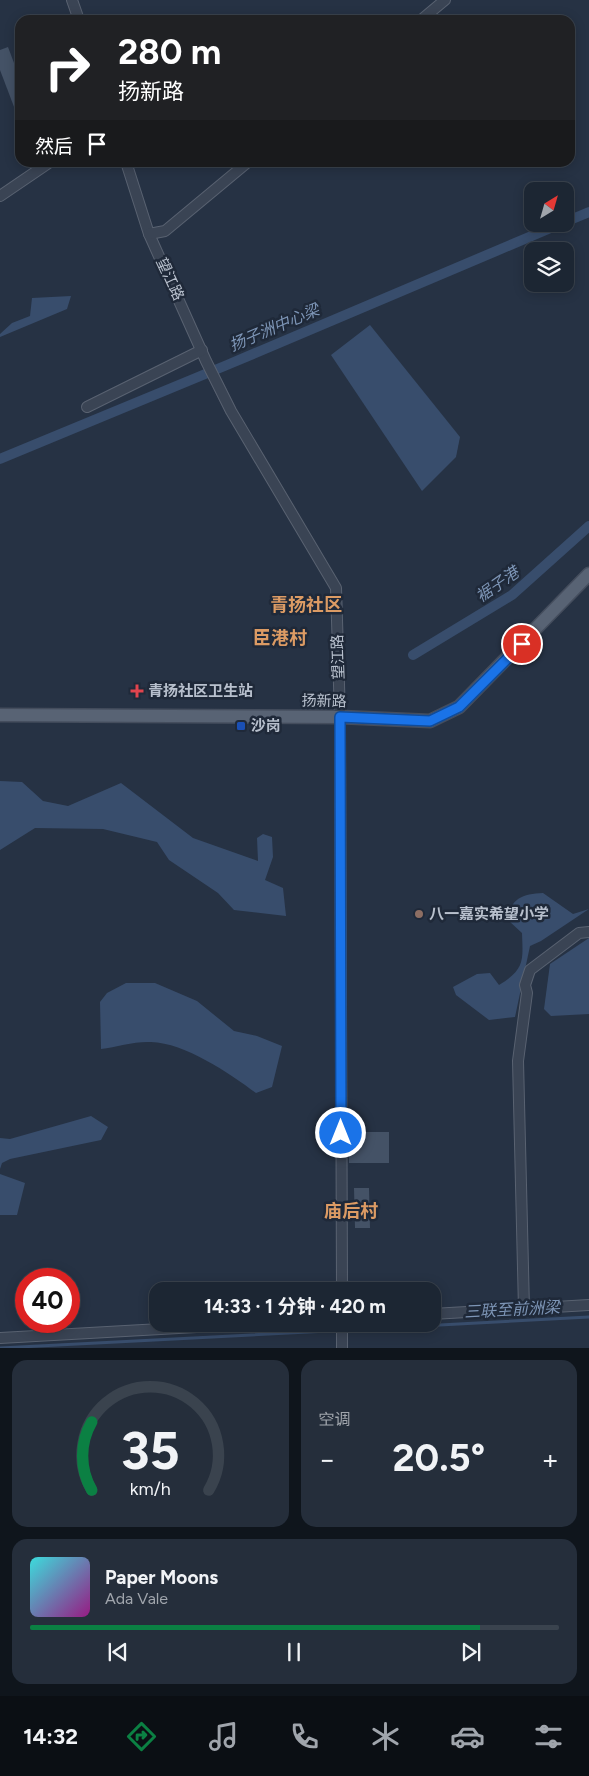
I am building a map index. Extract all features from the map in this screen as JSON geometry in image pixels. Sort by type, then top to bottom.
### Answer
[{"type":"main road","name":"扬新路","points":[[0,715],[340,717],[430,721],[459,707],[589,574]]},
{"type":"street","points":[[72,0],[77,15]]},
{"type":"street","points":[[428,15],[445,0]]},
{"type":"street","points":[[0,196],[43,167]]},
{"type":"street","name":"望江路","points":[[128,167],[149,234],[217,383],[231,411],[336,588],[340,717],[342,1282]]},
{"type":"street","points":[[149,234],[165,231],[242,167]]},
{"type":"street","points":[[87,407],[202,350]]},
{"type":"street","points":[[524,1309],[518,1061],[527,993],[525,985],[530,970],[579,933],[589,932]]},
{"type":"street","points":[[441,1314],[589,1305]]},
{"type":"street","points":[[0,1338],[149,1330]]},
{"type":"street","points":[[342,1332],[342,1348]]},
{"type":"water","points":[[71,296],[67,309],[0,337],[0,334],[12,323],[30,316],[32,298]]},
{"type":"water","points":[[370,325],[460,437],[456,457],[422,491],[331,355]]},
{"type":"water","points":[[0,781],[22,782],[43,801],[68,806],[121,783],[193,838],[258,861],[257,838],[263,834],[272,837],[273,857],[265,880],[283,888],[286,916],[234,910],[218,893],[169,860],[157,842],[103,829],[35,828],[0,850]]},
{"type":"water","points":[[543,893],[573,914],[589,909],[541,941],[530,946],[515,1017],[489,1020],[456,995],[453,987],[477,974],[490,973],[499,985],[514,974],[521,964],[522,933],[509,921],[512,907],[514,902],[523,896]]},
{"type":"water","points":[[589,938],[589,1014],[551,1016],[544,1009],[550,964]]},
{"type":"water","points":[[126,983],[155,983],[197,1001],[234,1031],[257,1036],[282,1046],[272,1087],[256,1093],[206,1060],[192,1053],[164,1044],[139,1042],[101,1049],[100,1002],[107,993]]},
{"type":"water","points":[[91,1116],[108,1127],[101,1140],[10,1159],[2,1163],[0,1169],[0,1138],[10,1139]]},
{"type":"water","points":[[0,1174],[25,1183],[17,1215],[0,1215]]},
{"type":"building","points":[[8,47],[15,66],[15,109],[0,70],[0,50]]},
{"type":"building","points":[[349,1132],[389,1132],[389,1163],[349,1163]]},
{"type":"building","points":[[354,1188],[369,1188],[370,1228],[355,1228]]},
{"type":"waterway","name":"扬子洲中心梁","points":[[574,218],[589,212]]},
{"type":"waterway","name":"扬子洲中心梁","points":[[0,459],[541,232]]},
{"type":"waterway","name":"裾子港","points":[[413,655],[512,595],[589,526]]},
{"type":"waterway","name":"三联至前洲梁","points":[[441,1325],[589,1317]]},
{"type":"waterway","name":"三联至前洲梁","points":[[0,1348],[309,1332]]},
{"type":"place","name":"青扬社区卫生站","points":[[137,691]]},
{"type":"place","name":"沙岗","points":[[241,726]]},
{"type":"place","name":"八一嘉实希望小学","points":[[419,914]]},
{"type":"district","name":"青扬社区","points":[[306,605]]},
{"type":"district","name":"臣港村","points":[[280,638]]},
{"type":"district","name":"庙后村","points":[[351,1211]]},
{"type":"route","points":[[341,1133],[340,717],[430,721],[459,707],[522,644]]}]
